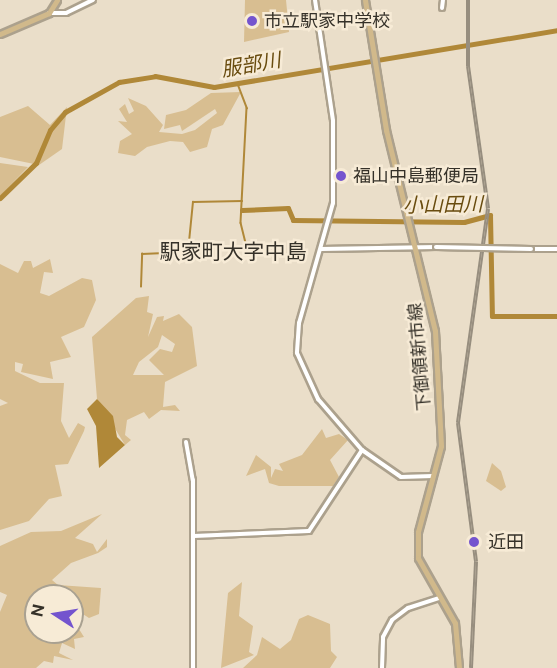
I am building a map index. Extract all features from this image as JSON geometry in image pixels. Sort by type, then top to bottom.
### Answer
[{"type":"main road","points":[[0,34],[49,13],[57,0]]},
{"type":"main road","name":"下御領新市線","points":[[365,0],[374,62],[436,342],[441,437],[417,543],[423,574],[455,623],[459,668]]},
{"type":"street","points":[[49,13],[66,13],[93,0]]},
{"type":"street","points":[[315,0],[326,73],[334,186],[321,249],[299,323],[297,353],[318,399],[362,450],[401,477],[434,476]]},
{"type":"street","points":[[442,8],[443,0]]},
{"type":"street","points":[[321,249],[416,247],[557,249]]},
{"type":"street","points":[[186,442],[194,536],[193,668]]},
{"type":"street","points":[[194,536],[309,531],[362,450]]},
{"type":"street","points":[[382,668],[383,637],[392,620],[408,608],[439,598]]},
{"type":"shaded area","points":[[245,0],[286,0],[289,32],[244,42]]},
{"type":"shaded area","points":[[241,92],[223,125],[212,129],[207,147],[190,152],[183,142],[170,141],[147,147],[135,156],[118,153],[120,141],[132,134],[118,121],[127,122],[119,109],[125,104],[129,114],[134,111],[128,98],[146,106],[163,125],[159,132],[182,134],[195,130],[217,113],[215,109],[182,131],[180,125],[164,129],[166,115],[186,110],[211,93]]},
{"type":"shaded area","points":[[28,106],[50,125],[67,107],[62,149],[39,165],[0,157],[0,117]]},
{"type":"shaded area","points":[[0,163],[28,167],[0,196]]},
{"type":"shaded area","points":[[50,259],[53,273],[44,272],[40,293],[49,296],[82,278],[92,280],[96,300],[84,327],[61,337],[71,357],[50,362],[53,379],[21,372],[23,364],[15,362],[15,371],[40,383],[64,383],[61,421],[69,438],[78,423],[85,427],[68,464],[55,465],[62,496],[49,499],[29,521],[0,530],[0,406],[8,403],[0,399],[0,264],[18,273],[24,261],[31,261],[33,268]]},
{"type":"shaded area","points":[[149,296],[147,312],[153,314],[148,337],[157,317],[164,316],[163,321],[179,314],[192,327],[197,366],[165,382],[163,407],[175,405],[180,411],[161,410],[149,419],[144,412],[127,420],[125,435],[131,440],[125,445],[97,399],[92,337],[136,298]],"holes":[[[162,335],[175,344],[172,352],[160,349],[149,360],[164,375],[133,375],[139,362],[158,347]]]},
{"type":"shaded area","points":[[97,399],[113,416],[117,437],[125,445],[99,468],[96,426],[87,409]]},
{"type":"shaded area","points":[[322,429],[326,438],[339,434],[348,440],[330,460],[339,477],[333,486],[279,486],[269,483],[265,469],[246,476],[256,455],[271,467],[271,478],[275,469],[283,471],[279,464],[302,455]]},
{"type":"shaded area","points":[[492,463],[501,471],[506,487],[501,491],[486,481]]},
{"type":"shaded area","points":[[102,514],[75,538],[93,544],[97,552],[107,539],[107,547],[98,553],[71,563],[52,580],[57,584],[24,584],[24,644],[62,644],[59,653],[73,660],[54,656],[53,663],[44,661],[36,668],[0,668],[0,612],[7,595],[0,592],[0,546],[31,532],[61,531]]},
{"type":"shaded area","points":[[242,582],[239,616],[253,626],[249,652],[254,655],[221,668],[228,593]]},
{"type":"shaded area","points":[[84,587],[101,588],[99,614],[89,618],[84,615]]},
{"type":"shaded area","points":[[308,615],[330,624],[331,651],[337,657],[330,668],[243,668],[257,655],[262,637],[280,649],[291,640],[299,619]]},
{"type":"shaded area","points":[[64,644],[74,644],[75,649]]},
{"type":"waterway","name":"服部川","points":[[0,198],[36,163],[50,130],[65,112],[119,82],[155,76],[214,87],[557,30]]},
{"type":"waterway","points":[[238,84],[247,108],[241,223],[246,243]]},
{"type":"waterway","points":[[141,287],[142,254],[188,252],[193,202],[242,201]]},
{"type":"waterway","name":"小山田川","points":[[242,210],[288,208],[293,220],[464,222],[490,215],[492,316],[557,316]]},
{"type":"railway","points":[[468,0],[468,66],[488,209],[458,423],[476,562],[471,668]]},
{"type":"place","name":"市立駅家中学校","points":[[252,21]]},
{"type":"place","name":"福山中島郵便局","points":[[341,176]]},
{"type":"place","name":"近田","points":[[474,542]]},
{"type":"district","name":"駅家町大字中島","points":[[233,252]]}]
